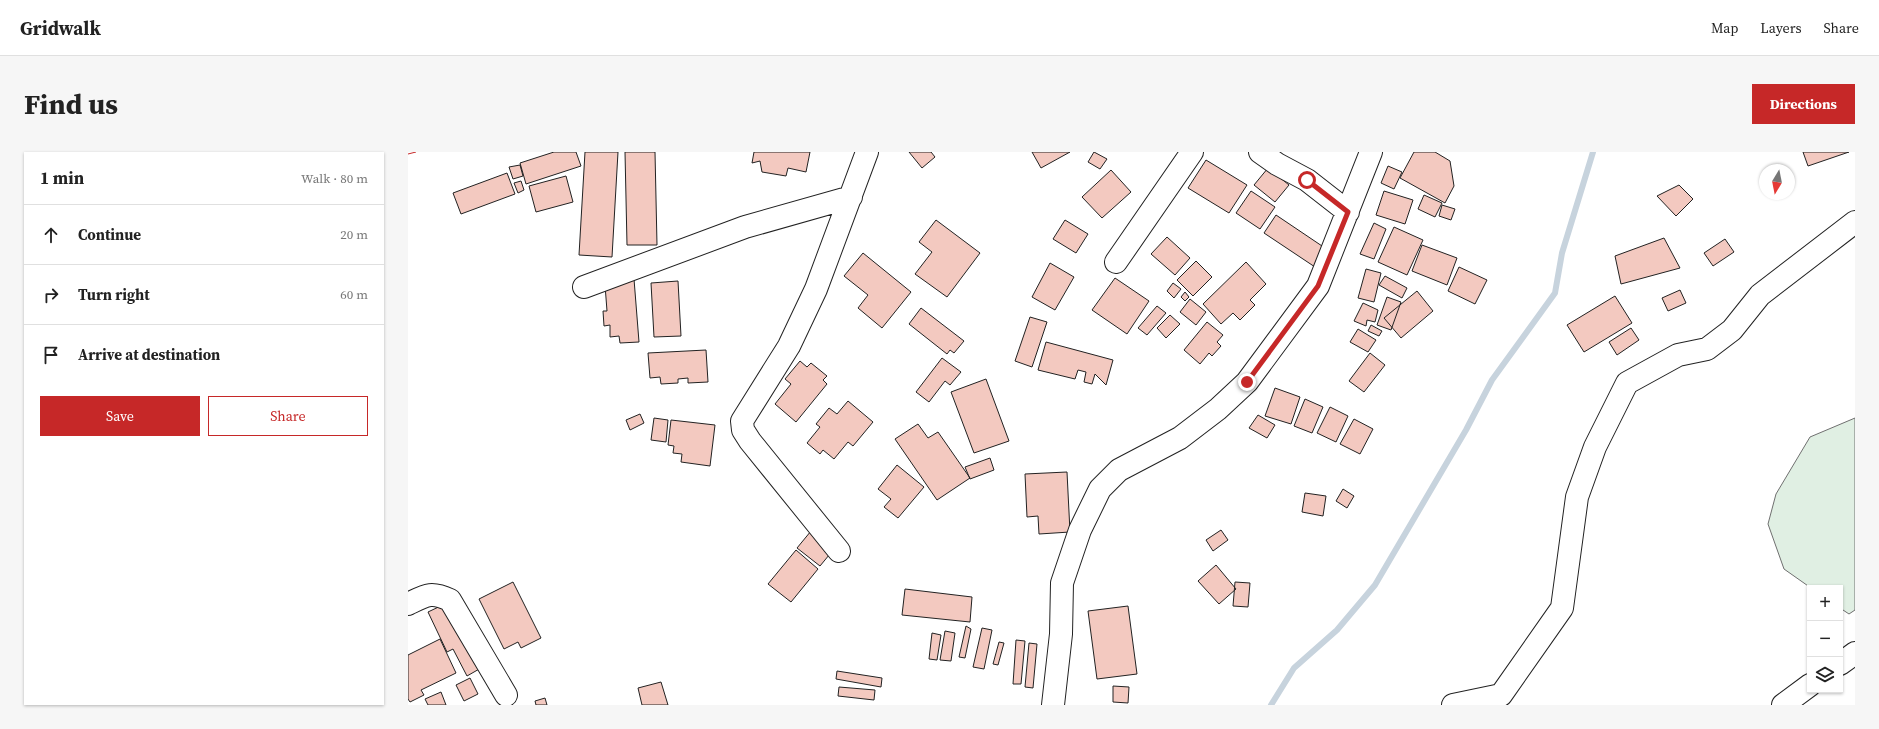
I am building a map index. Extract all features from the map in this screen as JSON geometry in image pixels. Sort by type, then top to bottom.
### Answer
[{"type":"street","points":[[838,551],[750,441],[743,430],[742,421],[789,346],[816,289],[867,152]]},
{"type":"street","points":[[1116,262],[1192,152]]},
{"type":"street","points":[[1260,152],[1277,164],[1307,180],[1348,212]]},
{"type":"street","points":[[1053,705],[1061,634],[1062,583],[1080,530],[1100,489],[1119,470],[1180,438],[1218,409],[1247,382],[1318,286],[1371,152]]},
{"type":"street","points":[[584,287],[745,227],[851,197]]},
{"type":"street","points":[[1453,705],[1501,695],[1562,608],[1578,497],[1595,447],[1627,383],[1678,355],[1707,349],[1732,330],[1760,295],[1855,222]]},
{"type":"street","points":[[408,604],[428,594],[440,595],[450,600],[506,695]]},
{"type":"street","points":[[1843,662],[1855,653]]},
{"type":"street","points":[[1783,705],[1807,688]]},
{"type":"green space","points":[[1855,418],[1855,610],[1849,614],[1843,610],[1843,585],[1807,585],[1784,569],[1768,524],[1776,494],[1810,437]]},
{"type":"building","points":[[554,152],[576,152],[581,166],[526,184],[520,163]]},
{"type":"building","points":[[585,152],[618,152],[612,257],[579,255]]},
{"type":"building","points":[[625,152],[655,152],[657,245],[627,245]]},
{"type":"building","points":[[754,152],[810,152],[806,172],[788,168],[786,176],[762,172],[760,161],[752,163]]},
{"type":"building","points":[[909,152],[931,152],[935,157],[922,168]]},
{"type":"building","points":[[1032,152],[1070,152],[1041,168]]},
{"type":"building","points":[[1094,152],[1107,159],[1100,169],[1088,162]]},
{"type":"building","points":[[1414,152],[1435,152],[1450,161],[1454,186],[1445,203],[1400,178]]},
{"type":"building","points":[[1803,152],[1849,152],[1808,166]]},
{"type":"building","points":[[1206,160],[1247,185],[1229,213],[1188,188]]},
{"type":"building","points":[[520,165],[523,176],[513,179],[509,167]]},
{"type":"building","points":[[1388,166],[1402,172],[1394,189],[1381,183]]},
{"type":"building","points":[[1268,168],[1289,185],[1275,202],[1254,185]]},
{"type":"building","points":[[1111,170],[1131,192],[1102,218],[1082,197]]},
{"type":"building","points":[[507,173],[515,194],[461,214],[453,193]]},
{"type":"building","points":[[566,176],[573,202],[536,212],[529,186]]},
{"type":"building","points":[[521,181],[524,190],[518,193],[514,183]]},
{"type":"building","points":[[1679,185],[1693,199],[1676,216],[1657,196]]},
{"type":"building","points":[[1251,191],[1275,207],[1260,229],[1236,213]]},
{"type":"building","points":[[1384,191],[1413,200],[1405,224],[1376,215]]},
{"type":"building","points":[[1424,195],[1442,203],[1435,217],[1418,209]]},
{"type":"building","points":[[1442,205],[1455,209],[1451,220],[1439,216]]},
{"type":"building","points":[[1276,215],[1325,248],[1318,269],[1264,233]]},
{"type":"building","points":[[936,220],[980,253],[947,297],[915,274],[932,252],[919,242]]},
{"type":"building","points":[[1065,220],[1088,234],[1076,253],[1053,239]]},
{"type":"building","points":[[1374,223],[1386,229],[1374,259],[1360,254]]},
{"type":"building","points":[[1394,227],[1423,240],[1407,275],[1378,262]]},
{"type":"building","points":[[1167,237],[1190,258],[1175,275],[1151,254]]},
{"type":"building","points":[[1664,238],[1680,268],[1621,284],[1615,256]]},
{"type":"building","points":[[1725,239],[1734,252],[1713,266],[1704,253]]},
{"type":"building","points":[[1422,245],[1457,258],[1447,285],[1412,271]]},
{"type":"building","points":[[863,253],[911,292],[882,328],[858,308],[868,295],[844,276]]},
{"type":"building","points":[[1196,261],[1212,277],[1193,296],[1177,280]]},
{"type":"building","points":[[1246,262],[1266,284],[1250,300],[1255,305],[1240,320],[1233,313],[1221,324],[1203,304]]},
{"type":"building","points":[[1050,263],[1074,277],[1055,310],[1032,297]]},
{"type":"building","points":[[1459,267],[1487,280],[1475,304],[1448,291]]},
{"type":"building","points":[[1366,269],[1381,273],[1374,302],[1358,298]]},
{"type":"building","points":[[1385,276],[1407,288],[1402,298],[1379,285]]},
{"type":"building","points":[[1115,278],[1149,301],[1127,334],[1092,310]]},
{"type":"building","points":[[634,279],[639,342],[620,343],[619,336],[610,337],[610,325],[604,326],[603,311],[607,311],[605,285]]},
{"type":"building","points":[[678,281],[681,336],[654,337],[651,283]]},
{"type":"building","points":[[1173,283],[1181,289],[1174,298],[1167,291]]},
{"type":"building","points":[[1680,290],[1686,303],[1668,311],[1662,298]]},
{"type":"building","points":[[1417,291],[1433,311],[1401,338],[1384,318]]},
{"type":"building","points":[[1185,292],[1189,297],[1185,301],[1181,297]]},
{"type":"building","points":[[1615,296],[1632,323],[1584,352],[1567,325]]},
{"type":"building","points":[[1387,297],[1401,302],[1391,330],[1377,325]]},
{"type":"building","points":[[1190,299],[1206,312],[1196,325],[1180,312]]},
{"type":"building","points":[[1363,303],[1378,310],[1375,322],[1367,320],[1366,326],[1354,321]]},
{"type":"building","points":[[1157,306],[1166,313],[1147,335],[1138,328]]},
{"type":"building","points":[[921,308],[964,341],[954,353],[950,350],[947,354],[909,324]]},
{"type":"building","points":[[1170,315],[1180,324],[1166,338],[1157,328]]},
{"type":"building","points":[[1030,317],[1047,322],[1032,367],[1015,361]]},
{"type":"building","points":[[1207,322],[1223,335],[1217,342],[1221,346],[1212,356],[1209,353],[1200,364],[1184,350]]},
{"type":"building","points":[[1371,325],[1382,331],[1379,336],[1368,331]]},
{"type":"building","points":[[1631,328],[1639,340],[1617,355],[1609,342]]},
{"type":"building","points":[[1358,329],[1376,340],[1368,352],[1350,342]]},
{"type":"building","points":[[1046,342],[1113,360],[1106,385],[1095,374],[1092,384],[1084,382],[1086,372],[1078,370],[1075,379],[1038,370]]},
{"type":"building","points":[[706,350],[708,382],[688,383],[688,378],[678,379],[678,383],[661,384],[660,377],[650,378],[648,353]]},
{"type":"building","points":[[1370,353],[1385,365],[1364,392],[1349,381]]},
{"type":"building","points":[[942,358],[961,372],[950,385],[945,381],[929,402],[916,392]]},
{"type":"building","points":[[800,361],[807,367],[811,363],[827,376],[823,380],[827,384],[796,422],[775,404],[791,384],[785,379]]},
{"type":"building","points":[[986,379],[1009,441],[974,453],[951,392]]},
{"type":"building","points":[[1275,388],[1300,397],[1291,424],[1265,416]]},
{"type":"building","points":[[1305,399],[1323,407],[1312,433],[1294,426]]},
{"type":"building","points":[[848,401],[873,422],[853,446],[848,442],[834,459],[823,450],[820,454],[807,443],[820,427],[816,424],[829,408],[837,414]]},
{"type":"building","points":[[1330,407],[1348,416],[1336,442],[1317,433]]},
{"type":"building","points":[[640,414],[644,423],[630,430],[626,420]]},
{"type":"building","points":[[1258,415],[1275,425],[1267,438],[1249,428]]},
{"type":"building","points":[[654,418],[668,420],[666,442],[651,440]]},
{"type":"building","points":[[1354,419],[1373,429],[1360,454],[1340,444]]},
{"type":"building","points":[[671,420],[715,425],[710,466],[681,462],[682,454],[673,453],[674,446],[668,445]]},
{"type":"building","points":[[918,424],[928,438],[938,432],[970,478],[937,500],[895,439]]},
{"type":"building","points":[[990,458],[994,470],[970,479],[965,467]]},
{"type":"building","points":[[897,465],[924,487],[898,518],[884,507],[891,499],[878,489]]},
{"type":"building","points":[[1067,472],[1070,532],[1039,534],[1038,516],[1027,517],[1025,474]]},
{"type":"building","points":[[1343,489],[1354,496],[1347,508],[1336,501]]},
{"type":"building","points":[[1305,493],[1326,496],[1323,516],[1302,512]]},
{"type":"building","points":[[1221,530],[1228,540],[1213,551],[1206,540]]},
{"type":"building","points":[[811,531],[834,549],[820,566],[797,548]]},
{"type":"building","points":[[796,550],[818,569],[791,602],[768,584]]},
{"type":"building","points":[[1216,565],[1236,589],[1219,604],[1198,581]]},
{"type":"building","points":[[513,582],[541,638],[521,648],[518,642],[504,649],[479,599]]},
{"type":"building","points":[[1235,582],[1250,583],[1248,607],[1233,606]]},
{"type":"building","points":[[905,589],[972,597],[970,622],[902,615]]},
{"type":"building","points":[[449,602],[481,668],[467,676],[453,649],[447,652],[428,612]]},
{"type":"building","points":[[1128,606],[1137,674],[1097,679],[1088,611]]},
{"type":"building","points":[[966,626],[971,629],[965,658],[959,657]]},
{"type":"building","points":[[982,628],[992,630],[984,669],[973,667]]},
{"type":"building","points":[[945,631],[955,633],[951,661],[940,660]]},
{"type":"building","points":[[932,633],[941,635],[937,660],[929,659]]},
{"type":"building","points":[[440,639],[456,673],[421,690],[424,695],[410,702],[408,699],[408,655]]},
{"type":"building","points":[[1016,640],[1025,641],[1021,684],[1013,684]]},
{"type":"building","points":[[999,642],[1004,643],[998,665],[993,664]]},
{"type":"building","points":[[1029,643],[1037,644],[1033,688],[1025,687]]},
{"type":"building","points":[[837,671],[882,678],[881,687],[836,679]]},
{"type":"building","points":[[470,678],[478,694],[464,701],[456,685]]},
{"type":"building","points":[[661,682],[668,705],[642,705],[638,688]]},
{"type":"building","points":[[1113,686],[1129,687],[1128,703],[1113,702]]},
{"type":"building","points":[[839,687],[875,690],[874,700],[838,696]]},
{"type":"building","points":[[441,692],[446,705],[428,705],[425,699]]},
{"type":"building","points":[[545,698],[547,705],[536,705],[535,701]]},
{"type":"waterway","points":[[1271,705],[1294,668],[1337,630],[1375,585],[1466,430],[1492,380],[1555,293],[1562,253],[1593,152]]},
{"type":"power","points":[[408,154],[416,152]]},
{"type":"route","points":[[1247,382],[1318,286],[1348,212],[1307,180]]}]
